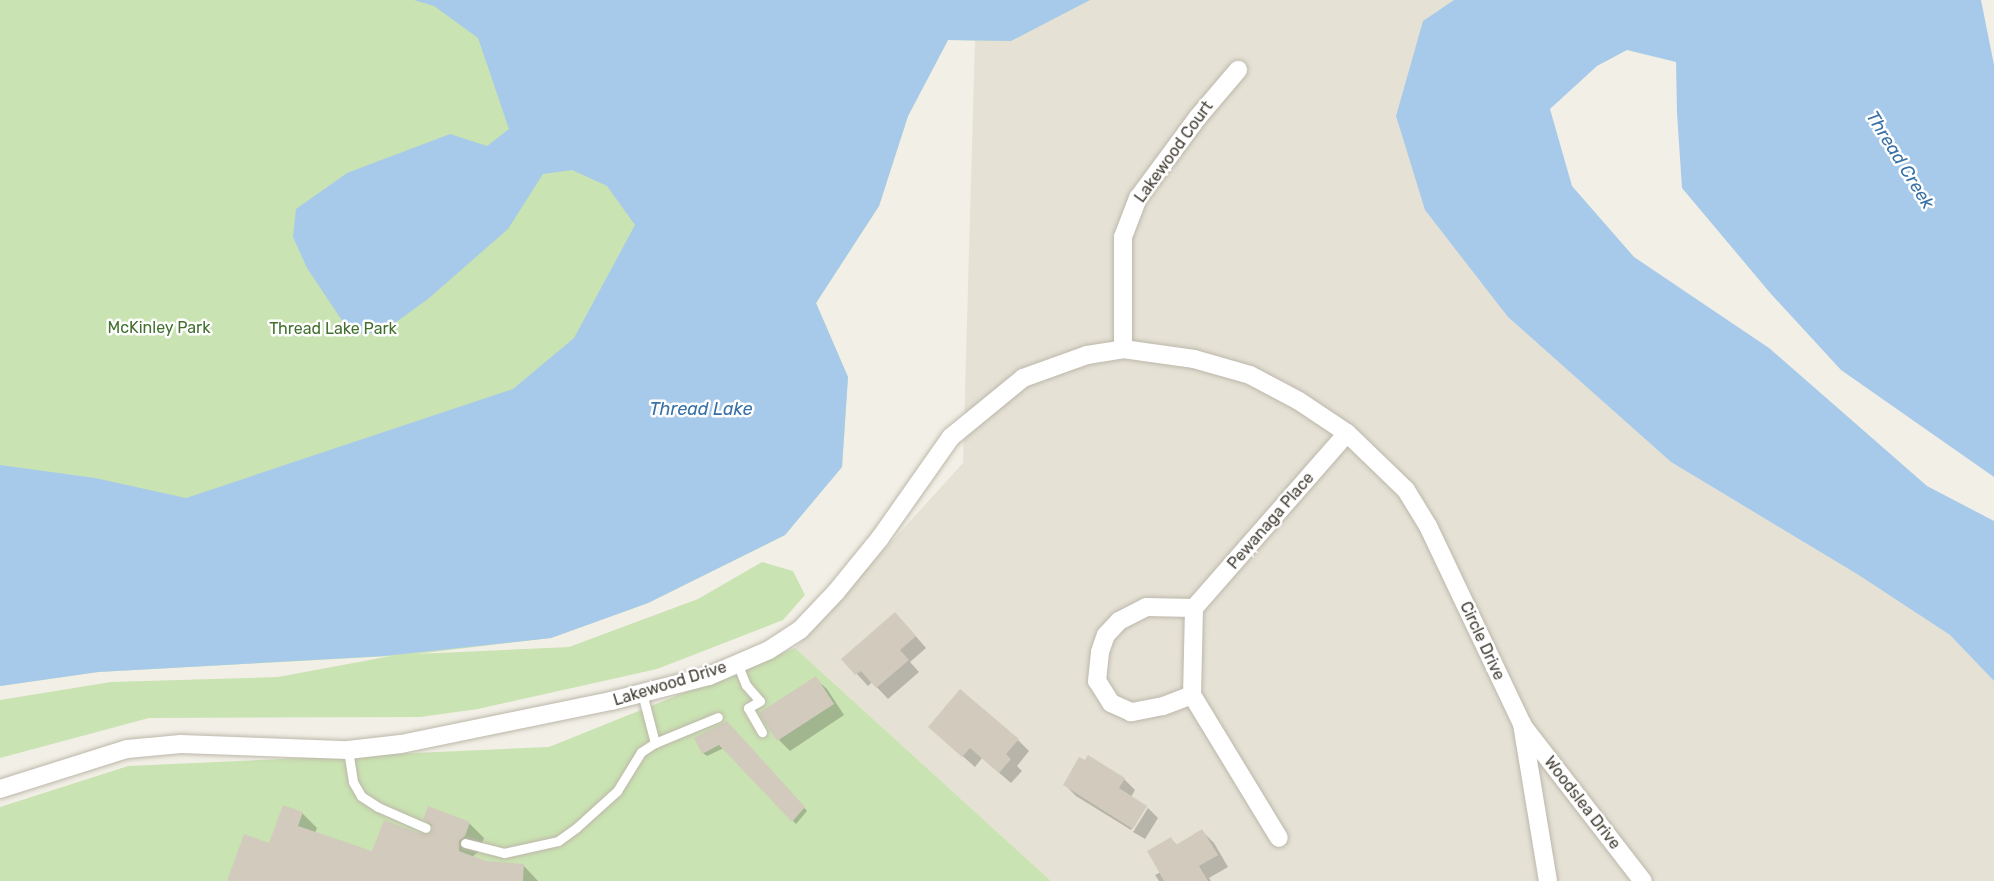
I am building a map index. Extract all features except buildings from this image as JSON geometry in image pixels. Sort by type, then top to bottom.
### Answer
[{"type":"street","name":"Lakewood Court","points":[[1123,350],[1123,237],[1138,198],[1197,117],[1238,70]]},
{"type":"street","name":"Lakewood Drive","points":[[0,789],[127,749],[181,744],[348,750],[423,740],[642,693],[709,675],[769,650],[800,630],[836,592],[880,538],[951,437],[1023,378],[1087,355],[1123,350],[1194,358],[1250,375],[1299,402],[1347,434]]},
{"type":"street","name":"Pewanaga Place","points":[[1194,608],[1347,434]]},
{"type":"street","name":"Circle Drive","points":[[1347,434],[1406,490],[1428,526],[1522,724],[1548,881]]},
{"type":"street","points":[[1192,695],[1163,706],[1131,712],[1111,703],[1097,681],[1100,652],[1106,635],[1119,621],[1146,607],[1194,608],[1192,695],[1279,838]]},
{"type":"street","name":"Woodslea Drive","points":[[1522,724],[1643,881]]},
{"type":"lane","points":[[737,663],[746,685],[760,701],[748,708],[762,732]]},
{"type":"lane","points":[[642,693],[655,743]]},
{"type":"lane","points":[[465,843],[504,853],[558,841],[617,791],[641,752],[655,743],[718,717]]},
{"type":"lane","points":[[348,750],[354,782],[361,796],[378,807],[426,828]]},
{"type":"shaded area","points":[[1090,0],[1454,0],[1423,22],[1508,317],[1671,462],[1857,574],[1950,635],[1994,681],[1994,881],[1051,881],[795,648],[963,463],[975,40],[1011,41]]},
{"type":"green space","name":"Thread Lake Park","points":[[0,0],[1090,0],[1011,41],[948,40],[908,116],[879,206],[816,303],[848,377],[842,467],[785,535],[648,603],[551,638],[416,654],[569,647],[698,599],[762,562],[793,571],[805,595],[783,620],[657,669],[478,709],[420,717],[149,718],[0,758],[0,700],[111,682],[278,677],[391,656],[98,672],[0,686]]},
{"type":"green space","points":[[795,648],[1051,881],[0,881],[0,807],[128,766],[549,747]]},
{"type":"water","name":"Thread Lake","points":[[414,0],[1090,0],[1011,41],[948,40],[908,116],[879,206],[816,303],[848,377],[842,467],[785,535],[648,603],[551,638],[384,656],[98,672],[0,686],[0,465],[95,478],[186,498],[513,389],[574,338],[635,225],[607,186],[572,170],[543,174],[508,229],[428,299],[381,333],[351,334],[307,268],[293,237],[296,209],[347,173],[450,134],[487,146],[509,129],[478,38],[434,6]]},
{"type":"water","name":"Thread Creek","points":[[1454,0],[1981,0],[1994,65],[1994,477],[1841,370],[1771,294],[1682,188],[1676,62],[1627,50],[1597,66],[1550,109],[1572,186],[1634,257],[1769,348],[1927,486],[1994,521],[1994,681],[1950,635],[1857,574],[1671,462],[1508,317],[1425,210],[1396,116],[1423,21]]},
{"type":"park label","name":"McKinley Park","points":[[159,328]]}]
